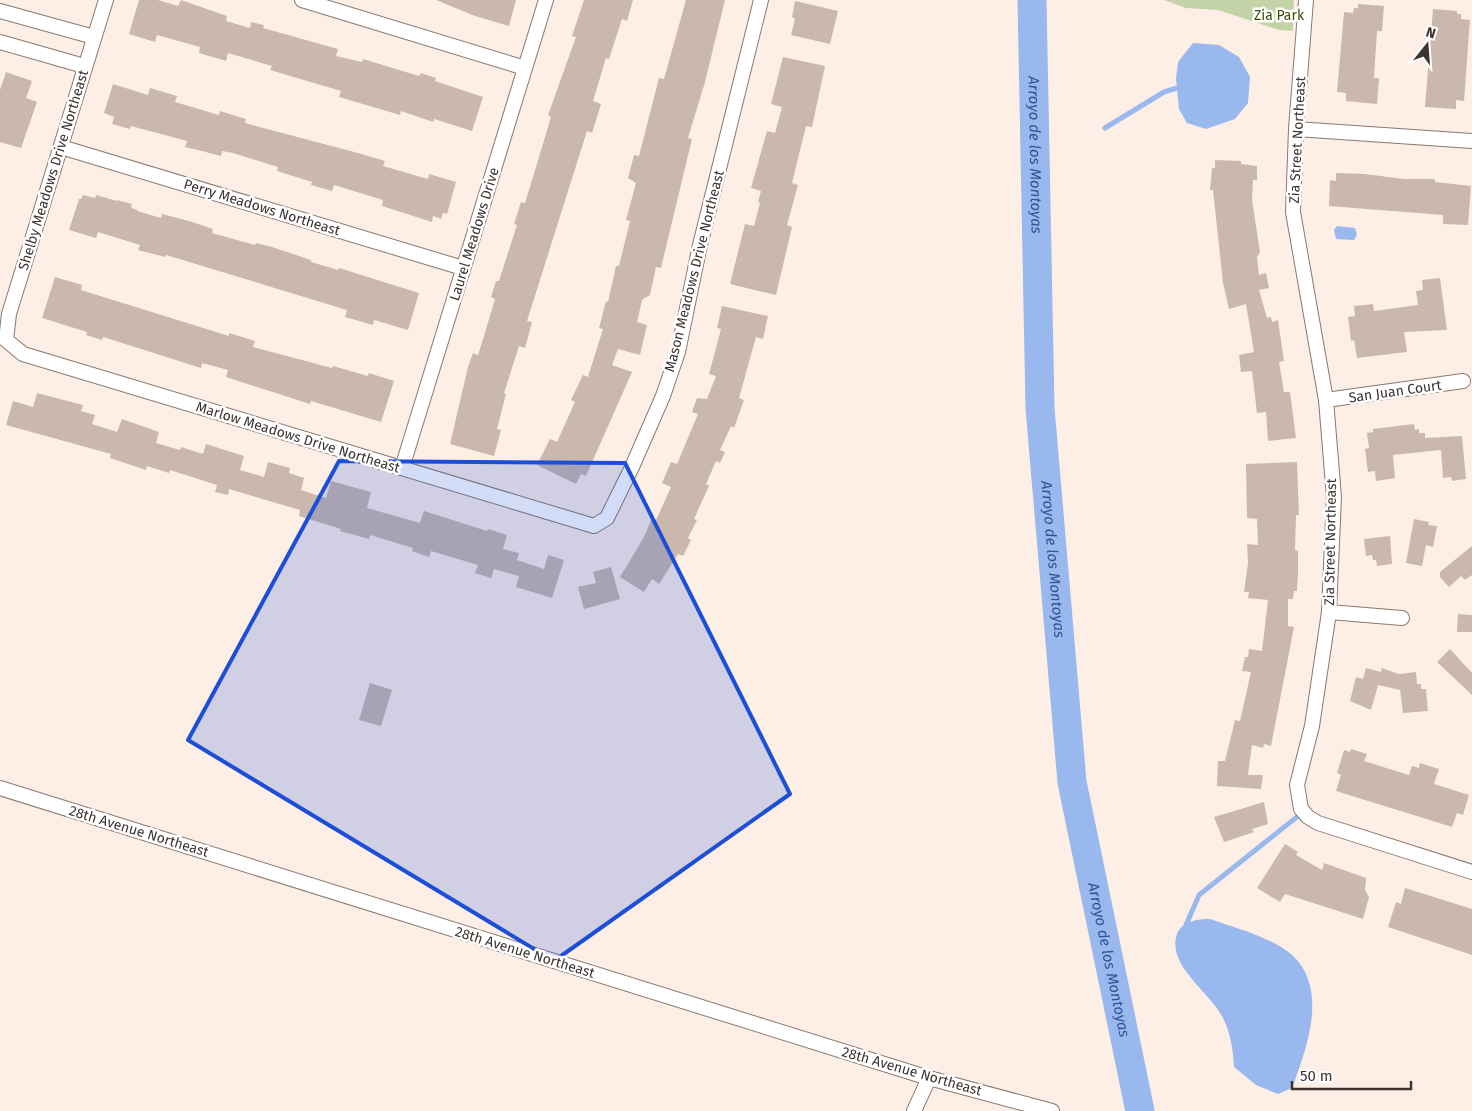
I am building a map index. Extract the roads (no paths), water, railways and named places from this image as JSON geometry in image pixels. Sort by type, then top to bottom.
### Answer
[{"type":"street","name":"Shelby Meadows Drive Northeast","points":[[6,340],[9,314],[84,66],[106,0]]},
{"type":"street","points":[[302,0],[525,68]]},
{"type":"street","name":"Laurel Meadows Drive","points":[[402,468],[546,0]]},
{"type":"street","name":"Mason Meadows Drive Northeast","points":[[594,526],[607,518],[632,468],[663,396],[678,352],[700,245],[761,0]]},
{"type":"street","name":"Zia Street Northeast","points":[[1306,0],[1296,129],[1293,212],[1326,400],[1334,497],[1329,612],[1312,726],[1297,786],[1301,809],[1308,817],[1318,823],[1472,872]]},
{"type":"street","points":[[0,12],[94,37]]},
{"type":"street","points":[[0,42],[84,66]]},
{"type":"street","points":[[1296,129],[1472,141]]},
{"type":"street","name":"Perry Meadows Northeast","points":[[61,146],[463,268]]},
{"type":"street","name":"Marlow Meadows Drive Northeast","points":[[6,340],[24,354],[594,526]]},
{"type":"street","name":"San Juan Court","points":[[1326,400],[1464,381]]},
{"type":"street","points":[[1329,612],[1402,618]]},
{"type":"street","name":"28th Avenue Northeast","points":[[0,788],[929,1078],[1052,1111]]},
{"type":"street","points":[[914,1111],[929,1078]]},
{"type":"water","points":[[1193,43],[1219,45],[1239,57],[1250,77],[1248,103],[1235,119],[1206,129],[1187,123],[1179,109],[1176,79],[1178,62]]},
{"type":"water","points":[[1337,226],[1355,228],[1357,235],[1354,240],[1336,239],[1334,230]]},
{"type":"water","points":[[1210,919],[1256,935],[1279,946],[1297,960],[1306,974],[1311,989],[1311,1023],[1308,1040],[1292,1088],[1278,1094],[1256,1085],[1234,1067],[1231,1042],[1223,1018],[1217,1008],[1191,978],[1178,957],[1175,945],[1179,930],[1191,922]]},
{"type":"waterway","name":"Arroyo de los Montoyas","points":[[1032,0],[1040,408],[1072,782],[1140,1111]]},
{"type":"waterway","points":[[1105,128],[1164,92],[1177,88]]},
{"type":"waterway","points":[[1186,925],[1199,895],[1303,812]]},
{"type":"park label","name":"Zia Park","points":[[1279,15]]}]
